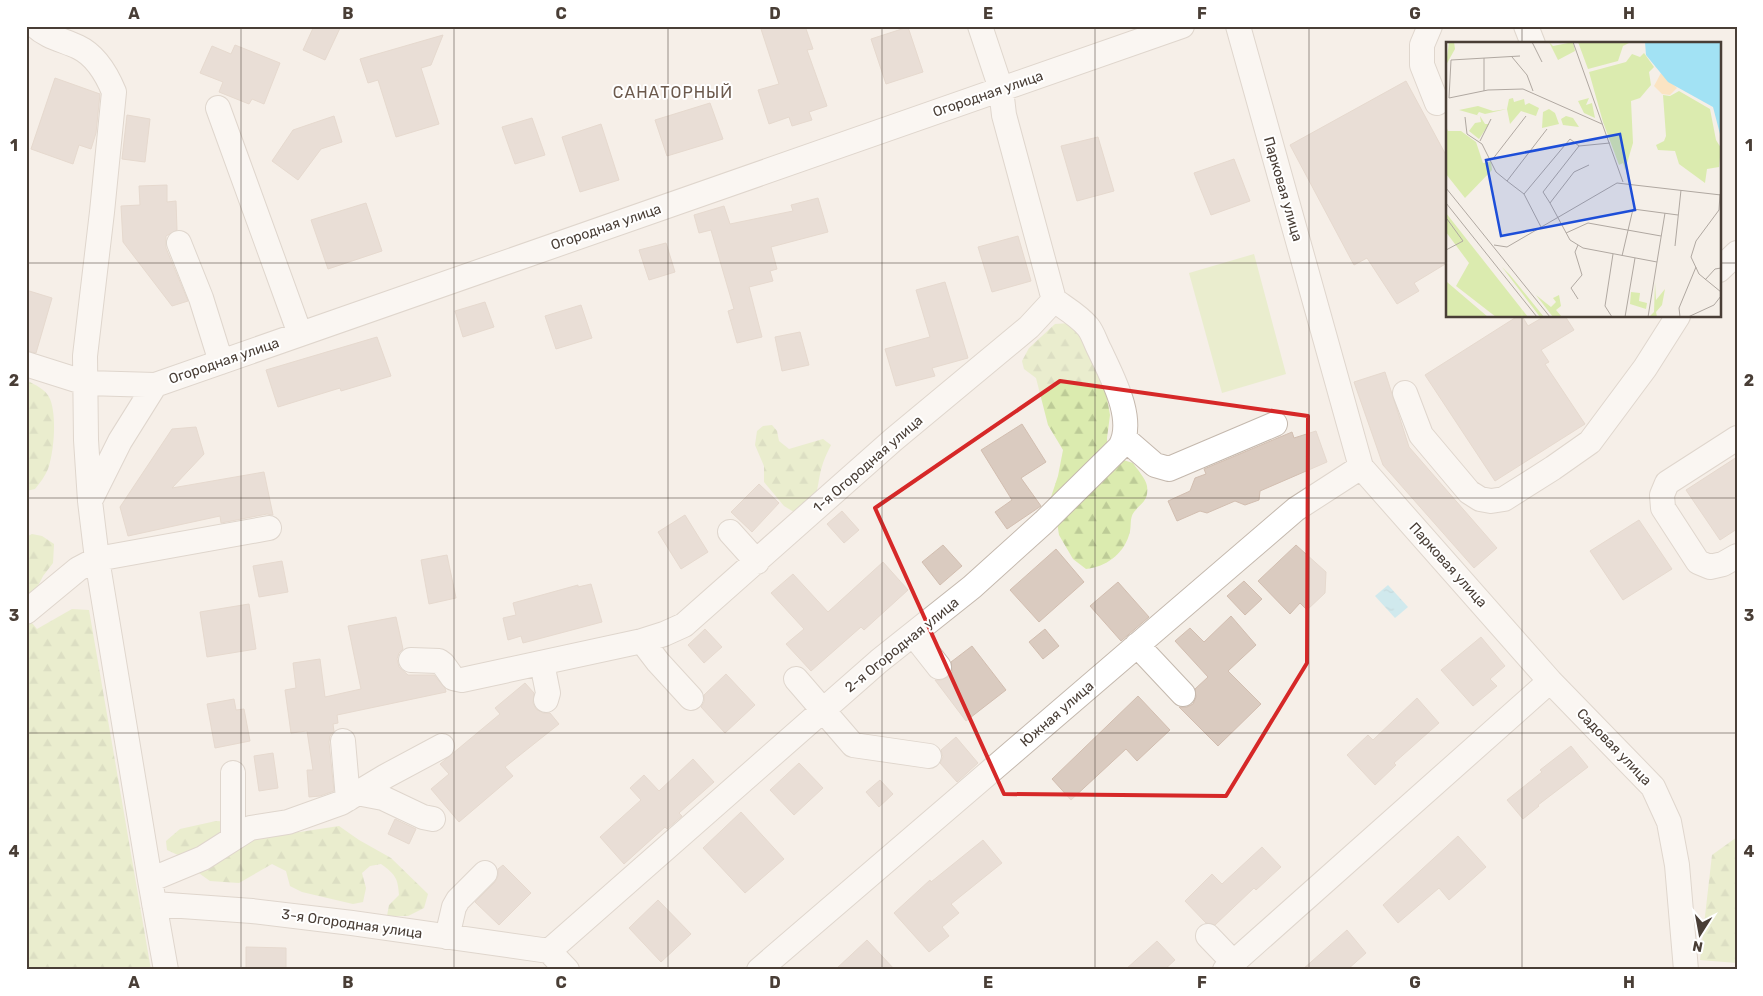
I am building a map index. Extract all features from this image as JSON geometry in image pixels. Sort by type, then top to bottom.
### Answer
[{"type":"street","points":[[35,26],[41,32],[80,48],[86,53],[108,78],[114,92],[85,356],[90,501],[97,559],[166,970]]},
{"type":"street","points":[[980,26],[1001,89],[1004,116],[1054,300],[1088,327],[1114,380],[1123,410],[1126,430],[1125,438],[1155,465],[1168,469],[1275,424]]},
{"type":"street","name":"Огородная улица","points":[[26,364],[86,384],[156,385],[1182,26]]},
{"type":"street","name":"Парковая улица","points":[[1238,26],[1361,467],[1550,681]]},
{"type":"street","points":[[1430,26],[1422,45],[1422,65],[1438,103]]},
{"type":"street","points":[[1526,26],[1532,42]]},
{"type":"street","points":[[218,108],[300,334]]},
{"type":"street","points":[[179,243],[201,298],[220,362]]},
{"type":"street","points":[[1720,269],[1737,253]]},
{"type":"street","name":"1-я Огородная улица","points":[[411,660],[439,662],[443,664],[453,678],[462,680],[642,641],[684,625],[893,440],[1029,327],[1054,300]]},
{"type":"street","points":[[1405,393],[1421,435],[1469,492],[1480,500],[1491,501],[1504,498],[1553,468],[1590,442],[1645,368],[1677,318]]},
{"type":"street","points":[[90,501],[120,440],[156,385]]},
{"type":"street","name":"2-я Огородная улица","points":[[549,951],[628,894],[823,710],[879,661],[972,587],[1044,522],[1107,461],[1120,447],[1125,438]]},
{"type":"street","points":[[1737,438],[1667,484],[1662,495],[1663,508],[1698,562],[1710,567],[1723,564],[1737,556]]},
{"type":"street","name":"Южная улица","points":[[759,970],[1296,509],[1361,467]]},
{"type":"street","points":[[26,612],[78,569],[97,559],[269,528]]},
{"type":"street","points":[[730,532],[757,562]]},
{"type":"street","points":[[913,634],[939,667]]},
{"type":"street","points":[[642,641],[658,662],[691,698]]},
{"type":"street","points":[[1138,646],[1183,694]]},
{"type":"street","points":[[542,663],[548,693],[546,700]]},
{"type":"street","points":[[796,679],[852,745],[929,756]]},
{"type":"street","points":[[1208,936],[1229,966],[1550,681]]},
{"type":"street","name":"Садовая улица","points":[[1550,681],[1653,787],[1669,822],[1677,865],[1686,970]]},
{"type":"street","points":[[343,741],[353,796]]},
{"type":"street","points":[[150,880],[203,858],[250,828],[288,822],[317,813],[353,796],[442,746]]},
{"type":"street","points":[[233,773],[233,838]]},
{"type":"street","points":[[353,796],[382,798],[434,819]]},
{"type":"street","points":[[447,937],[454,907],[458,900],[485,872]]},
{"type":"street","name":"3-я Огородная улица","points":[[154,904],[252,911],[319,929],[447,937],[549,951]]},
{"type":"street","points":[[549,951],[567,970]]},
{"type":"highlighted area","points":[[1060,381],[1308,416],[1307,663],[1226,796],[1004,794],[875,508]]},
{"type":"green space","points":[[1254,254],[1286,374],[1222,393],[1189,273]]},
{"type":"green space","points":[[1070,323],[1085,337],[1104,381],[1110,415],[1107,455],[1133,463],[1147,486],[1146,498],[1132,514],[1130,532],[1118,554],[1100,566],[1086,569],[1073,559],[1059,535],[1057,522],[1049,503],[1058,476],[1063,450],[1048,425],[1036,378],[1024,369],[1022,361],[1029,348],[1055,324]]},
{"type":"green space","points":[[26,380],[40,388],[50,399],[54,424],[53,444],[48,469],[35,489],[26,491]]},
{"type":"green space","points":[[772,425],[777,431],[779,441],[789,449],[823,439],[831,445],[820,472],[814,497],[810,502],[794,512],[784,506],[764,482],[764,466],[755,445],[757,431],[763,426]]},
{"type":"green space","points":[[32,534],[42,536],[54,544],[53,563],[43,576],[31,600],[32,623],[37,629],[72,609],[89,610],[151,970],[26,970],[26,537]]},
{"type":"green space","points":[[216,821],[253,823],[300,832],[339,826],[391,858],[428,894],[424,908],[408,916],[387,916],[389,905],[399,895],[399,889],[395,877],[381,864],[370,866],[362,873],[366,888],[363,902],[353,904],[302,892],[290,886],[286,871],[272,864],[239,883],[210,881],[196,871],[191,861],[167,850],[166,841],[180,829]]},
{"type":"green space","points":[[1737,837],[1737,963],[1700,960],[1712,855]]},
{"type":"water","points":[[1388,585],[1408,607],[1395,618],[1375,596]]},
{"type":"building","points":[[314,26],[341,26],[325,60],[303,50]]},
{"type":"building","points":[[760,26],[805,26],[813,49],[807,50],[827,106],[809,112],[812,120],[792,126],[789,117],[769,124],[758,90],[779,84]]},
{"type":"building","points":[[908,27],[923,72],[886,84],[871,39]]},
{"type":"building","points":[[443,35],[431,65],[421,68],[439,124],[396,137],[378,80],[368,83],[360,59]]},
{"type":"building","points":[[235,45],[280,63],[264,104],[252,99],[249,104],[219,92],[223,82],[200,73],[212,46],[231,54]]},
{"type":"building","points":[[55,78],[100,94],[96,133],[91,149],[79,145],[73,164],[31,149]]},
{"type":"building","points":[[1406,81],[1446,155],[1446,264],[1414,283],[1419,291],[1397,304],[1367,258],[1354,265],[1290,145]]},
{"type":"building","points":[[710,103],[723,139],[667,156],[655,120]]},
{"type":"building","points":[[127,115],[150,119],[145,162],[122,159]]},
{"type":"building","points":[[334,116],[342,142],[321,149],[298,180],[272,161],[293,130]]},
{"type":"building","points":[[532,118],[545,155],[515,164],[502,127]]},
{"type":"building","points":[[601,124],[619,180],[580,192],[562,137]]},
{"type":"building","points":[[1098,137],[1114,191],[1077,201],[1061,146]]},
{"type":"building","points":[[1234,159],[1250,201],[1211,215],[1194,173]]},
{"type":"building","points":[[167,185],[167,202],[176,201],[177,230],[166,236],[166,248],[188,301],[172,306],[123,242],[121,206],[140,205],[139,186]]},
{"type":"building","points":[[818,198],[828,232],[771,247],[777,269],[770,271],[773,281],[749,287],[762,337],[737,343],[728,311],[734,309],[711,230],[699,233],[694,215],[724,206],[730,224],[793,211],[791,205]]},
{"type":"building","points":[[366,203],[382,251],[328,269],[311,220]]},
{"type":"building","points":[[1018,236],[1031,281],[992,292],[978,247]]},
{"type":"building","points":[[666,243],[675,272],[649,280],[639,250]]},
{"type":"building","points":[[945,282],[968,358],[932,368],[935,376],[896,386],[885,349],[930,337],[916,290]]},
{"type":"building","points":[[26,290],[52,298],[36,353],[26,351]]},
{"type":"building","points":[[485,302],[494,327],[463,337],[455,311]]},
{"type":"building","points":[[581,305],[592,338],[556,349],[545,316]]},
{"type":"building","points":[[1515,318],[1523,318],[1528,326],[1542,318],[1566,318],[1574,330],[1541,350],[1549,362],[1545,364],[1585,424],[1495,481],[1425,375]]},
{"type":"building","points":[[800,332],[809,365],[782,371],[775,337]]},
{"type":"building","points":[[377,337],[391,376],[341,391],[340,388],[278,407],[266,370]]},
{"type":"building","points":[[1385,372],[1409,447],[1497,548],[1474,568],[1383,465],[1354,382]]},
{"type":"building","points":[[1022,424],[1046,462],[1021,478],[1041,506],[1007,529],[995,512],[1012,500],[981,450]]},
{"type":"building","points":[[196,427],[204,454],[172,488],[264,472],[273,515],[267,514],[221,523],[220,516],[128,536],[120,507],[172,429]]},
{"type":"building","points":[[1316,431],[1327,462],[1260,491],[1259,500],[1245,505],[1235,501],[1207,513],[1200,511],[1177,521],[1168,501],[1190,491],[1195,478],[1206,474],[1204,469],[1292,432],[1294,438]]},
{"type":"building","points":[[1737,457],[1737,529],[1720,540],[1686,490]]},
{"type":"building","points":[[759,484],[779,503],[752,532],[731,512]]},
{"type":"building","points":[[842,511],[859,530],[844,543],[827,524]]},
{"type":"building","points":[[685,515],[708,552],[681,569],[658,532]]},
{"type":"building","points":[[1639,520],[1672,569],[1623,600],[1590,551]]},
{"type":"building","points":[[943,545],[962,566],[940,585],[922,562]]},
{"type":"building","points":[[1296,545],[1326,572],[1325,593],[1307,610],[1300,603],[1290,614],[1258,581]]},
{"type":"building","points":[[1056,549],[1084,582],[1039,622],[1010,590]]},
{"type":"building","points":[[447,555],[456,598],[429,604],[421,560]]},
{"type":"building","points":[[282,561],[288,592],[259,597],[253,566]]},
{"type":"building","points":[[883,562],[908,590],[864,630],[861,627],[811,671],[786,644],[804,629],[771,593],[793,574],[828,612]]},
{"type":"building","points":[[1244,581],[1262,599],[1245,615],[1227,596]]},
{"type":"building","points":[[1118,582],[1149,617],[1121,641],[1090,606]]},
{"type":"building","points":[[591,584],[602,622],[523,643],[521,636],[508,640],[503,618],[516,615],[513,603],[578,585],[578,587]]},
{"type":"building","points":[[249,604],[256,649],[207,657],[200,612]]},
{"type":"building","points":[[1231,616],[1256,645],[1228,671],[1261,704],[1218,746],[1179,707],[1187,707],[1193,704],[1196,697],[1195,689],[1208,677],[1175,641],[1190,628],[1204,642]]},
{"type":"building","points":[[396,617],[403,649],[397,659],[399,667],[408,675],[434,675],[446,692],[337,715],[338,723],[333,724],[334,731],[330,736],[329,742],[334,791],[320,796],[309,797],[307,770],[313,770],[307,731],[291,733],[285,690],[296,688],[293,663],[320,659],[325,697],[361,689],[348,626]]},
{"type":"building","points":[[705,629],[722,647],[704,663],[688,645]]},
{"type":"building","points":[[1045,629],[1059,646],[1043,659],[1029,642]]},
{"type":"building","points":[[1481,637],[1505,666],[1490,679],[1497,686],[1473,706],[1441,670]]},
{"type":"building","points":[[972,646],[1006,690],[966,721],[935,680],[948,677],[952,672],[951,662]]},
{"type":"building","points":[[726,674],[755,705],[725,733],[701,707],[704,702],[704,695]]},
{"type":"building","points":[[525,683],[534,693],[533,703],[536,709],[543,713],[550,713],[559,724],[505,767],[513,776],[459,822],[431,789],[449,774],[440,764],[500,714],[495,708]]},
{"type":"building","points":[[1138,696],[1170,730],[1137,761],[1126,749],[1071,800],[1052,779]]},
{"type":"building","points":[[1417,698],[1439,723],[1394,763],[1396,765],[1375,785],[1347,755],[1368,735],[1373,740]]},
{"type":"building","points":[[234,699],[236,710],[244,709],[250,741],[215,748],[207,704]]},
{"type":"building","points":[[956,737],[978,763],[957,782],[940,763],[943,757],[941,750]]},
{"type":"building","points":[[1571,746],[1588,767],[1538,805],[1523,819],[1507,800],[1542,772],[1540,770]]},
{"type":"building","points":[[273,753],[278,788],[259,791],[254,756]]},
{"type":"building","points":[[693,759],[714,782],[679,813],[682,816],[667,829],[665,827],[624,864],[600,837],[641,800],[630,788],[644,775],[659,791]]},
{"type":"building","points":[[799,763],[823,788],[794,815],[770,790]]},
{"type":"building","points":[[880,780],[893,794],[879,807],[866,792]]},
{"type":"building","points":[[741,812],[784,859],[745,893],[703,848]]},
{"type":"building","points":[[395,819],[416,829],[409,844],[388,834]]},
{"type":"building","points":[[1458,836],[1486,867],[1449,900],[1439,888],[1398,923],[1383,905]]},
{"type":"building","points":[[983,840],[1002,863],[951,904],[959,913],[942,927],[949,936],[929,952],[894,913],[930,880],[931,882]]},
{"type":"building","points":[[1262,847],[1281,867],[1256,890],[1254,888],[1215,925],[1206,923],[1185,901],[1212,874],[1222,884]]},
{"type":"building","points":[[503,865],[531,893],[499,925],[475,902],[495,882],[498,876],[498,869]]},
{"type":"building","points":[[658,900],[691,934],[661,962],[629,928]]},
{"type":"building","points":[[1347,930],[1366,953],[1347,970],[1302,970]]},
{"type":"building","points":[[867,940],[895,970],[835,970]]},
{"type":"building","points":[[1157,941],[1175,960],[1164,970],[1125,970]]},
{"type":"building","points":[[246,947],[286,948],[286,970],[246,970]]},
{"type":"district","name":"САНАТОРНЫЙ","points":[[673,92]]}]
